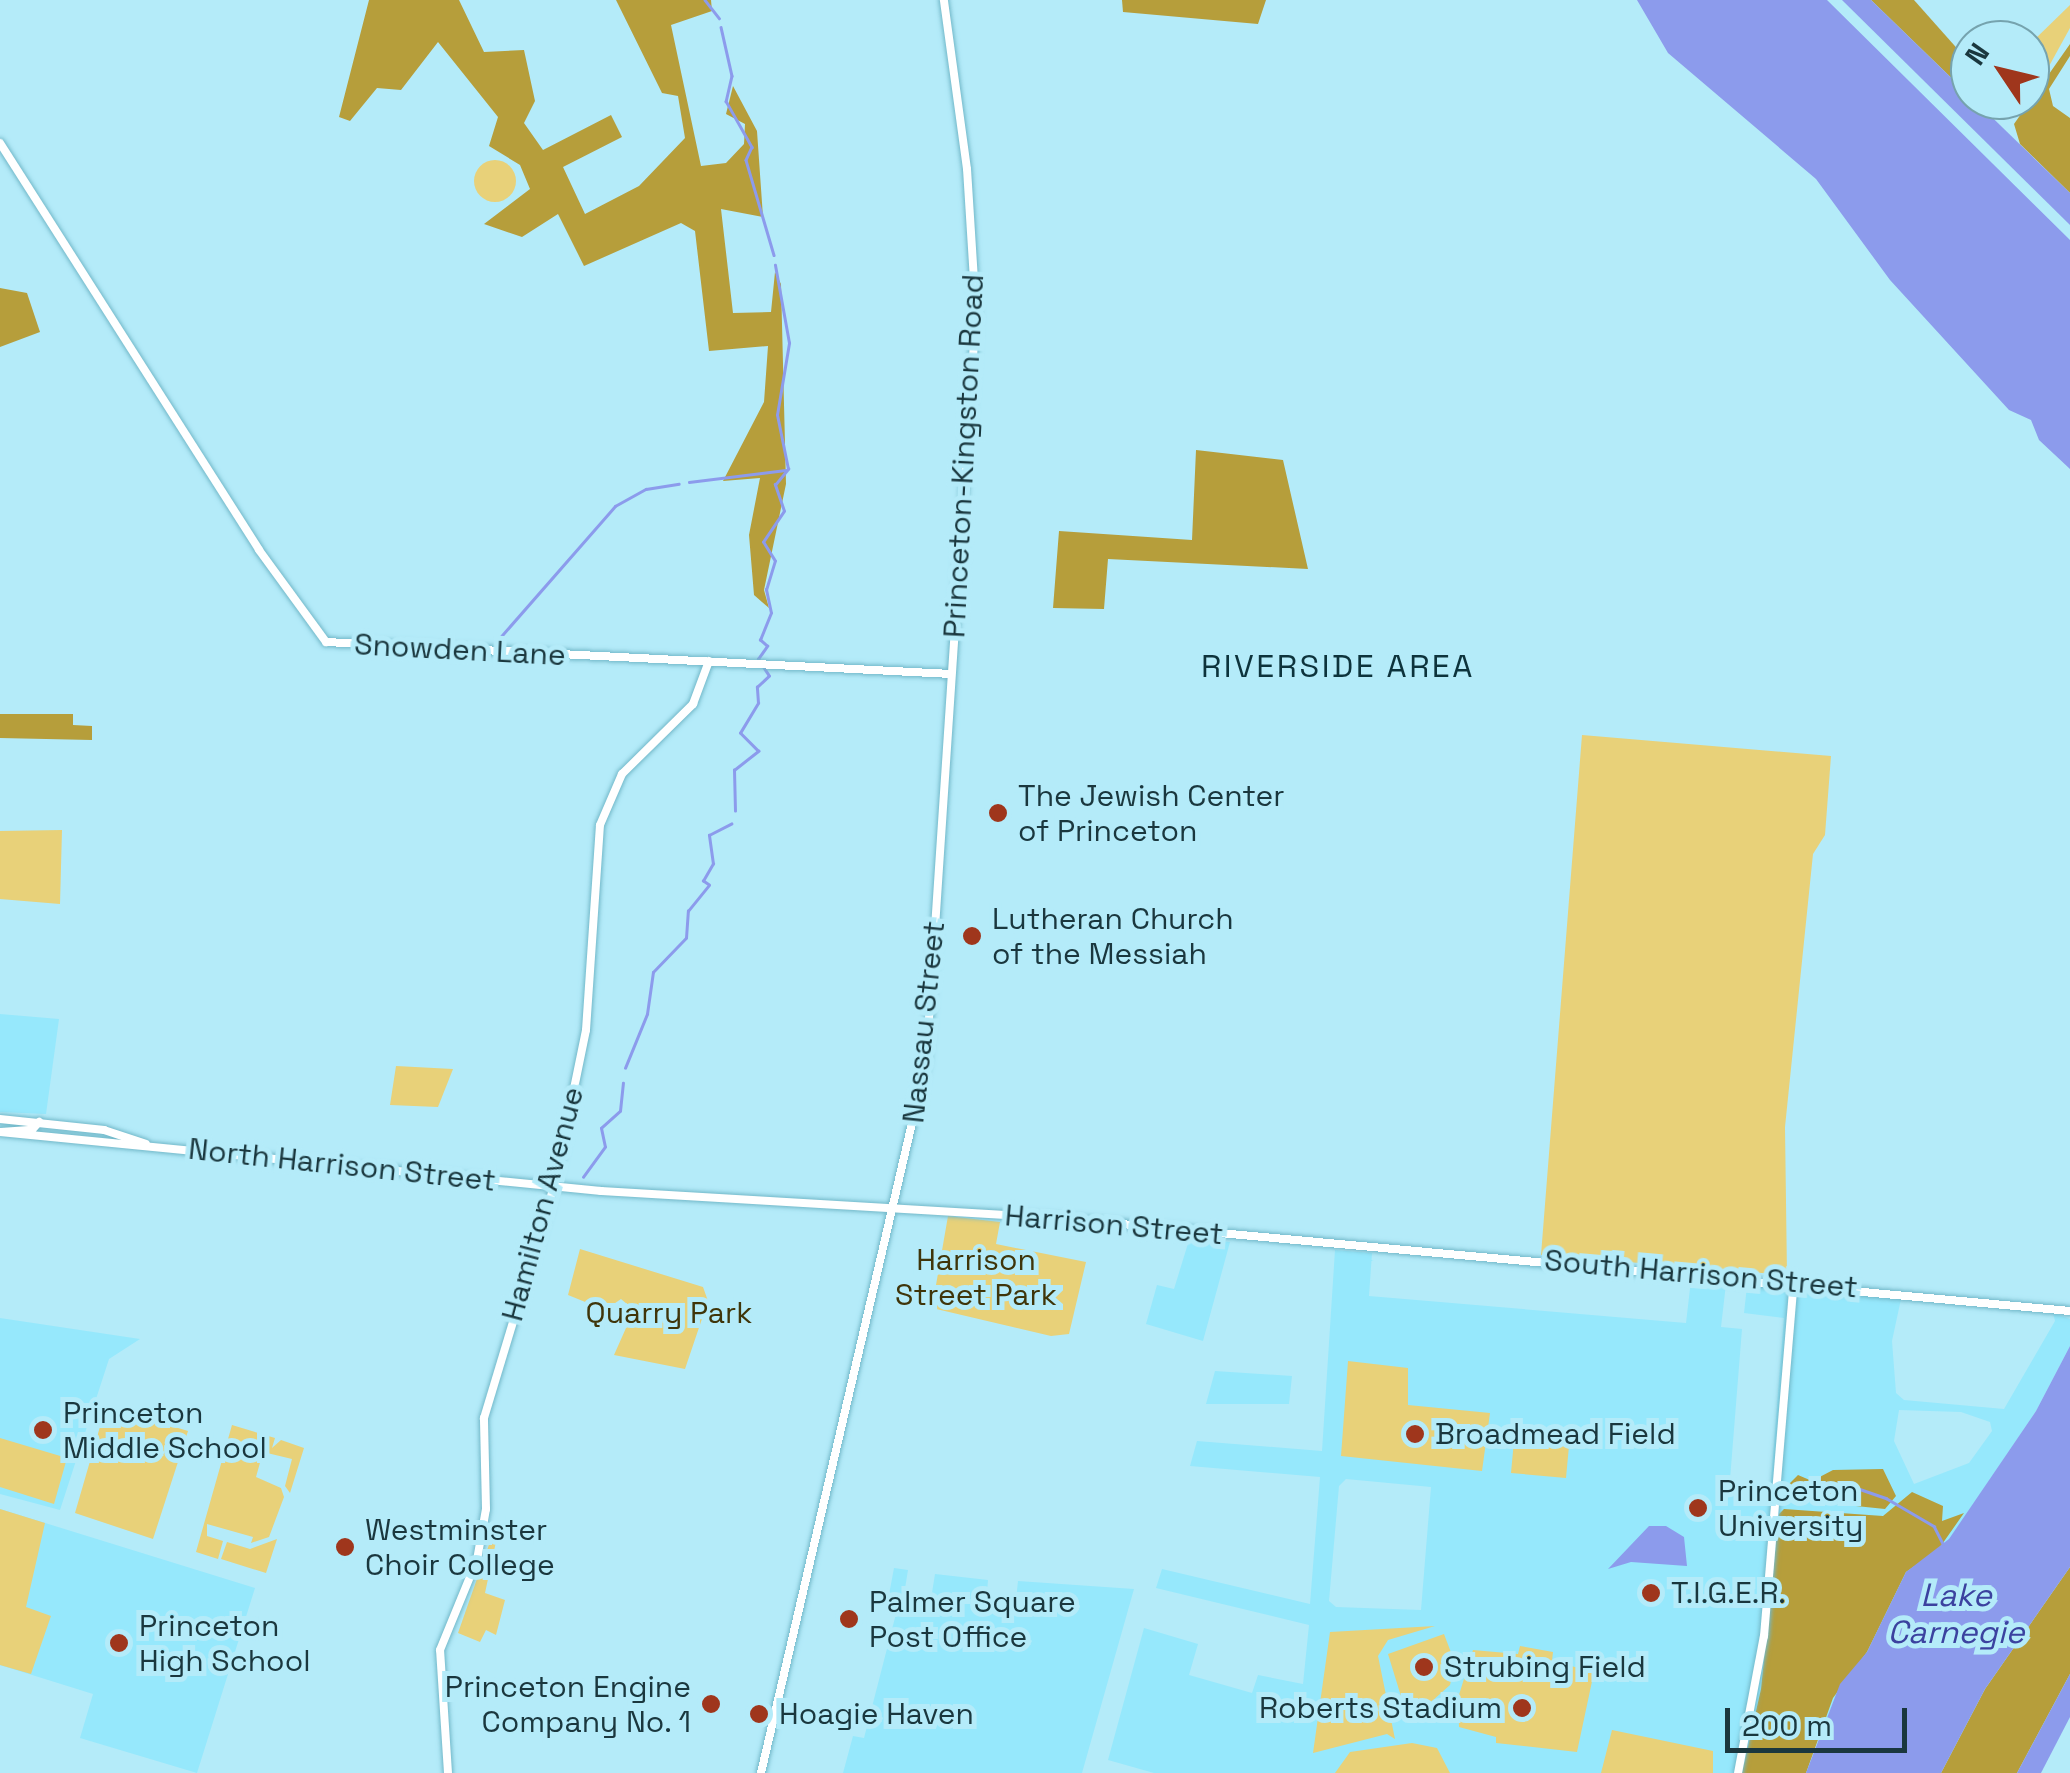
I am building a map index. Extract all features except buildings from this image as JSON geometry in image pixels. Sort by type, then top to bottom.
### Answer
[{"type":"street","name":"Princeton-Kingston Road","points":[[944,0],[976,277],[951,674]]},
{"type":"street","name":"Snowden Lane","points":[[0,143],[321,638],[344,645],[951,674]]},
{"type":"street","name":"Hamilton Avenue","points":[[448,1773],[440,1650],[478,1560],[486,1509],[484,1418],[554,1186],[586,1030],[600,825],[622,774],[693,704],[709,662]]},
{"type":"street","name":"Nassau Street","points":[[761,1773],[896,1209],[926,1063],[951,674]]},
{"type":"street","name":"North Harrison Street","points":[[0,1118],[289,1164],[896,1209]]},
{"type":"street","points":[[1,1132],[32,1130],[40,1122]]},
{"type":"street","points":[[66,1126],[71,1140]]},
{"type":"street","name":"North Harrison Street","points":[[1,1132],[146,1144]]},
{"type":"street","name":"Harrison Street","points":[[896,1209],[1332,1242]]},
{"type":"street","name":"South Harrison Street","points":[[1332,1242],[1794,1282],[2069,1311]]},
{"type":"street","points":[[1738,1773],[1758,1688],[1794,1282]]},
{"type":"shaded area","points":[[369,0],[459,0],[484,52],[524,50],[535,101],[524,123],[543,150],[611,115],[622,137],[563,167],[585,214],[639,186],[685,138],[678,96],[662,93],[616,0],[711,0],[712,11],[671,25],[701,166],[726,163],[744,144],[745,124],[726,114],[733,86],[757,131],[763,217],[721,209],[733,313],[771,312],[775,272],[781,284],[786,484],[764,590],[769,608],[754,595],[749,535],[760,478],[723,481],[764,402],[768,346],[709,351],[695,231],[681,223],[584,266],[558,214],[522,237],[484,224],[530,189],[520,165],[489,146],[498,117],[438,42],[401,90],[377,88],[350,121],[339,117]]},
{"type":"shaded area","points":[[1122,0],[1266,0],[1258,24],[1123,12]]},
{"type":"shaded area","points":[[1871,0],[1914,0],[1950,40],[1950,77]]},
{"type":"shaded area","points":[[2070,44],[2070,56],[2050,87],[2050,73]]},
{"type":"shaded area","points":[[2050,93],[2053,106],[2070,118],[2070,193],[2020,144],[2014,124],[2017,120],[2050,120]]},
{"type":"shaded area","points":[[0,288],[27,293],[40,332],[0,347]]},
{"type":"shaded area","points":[[1196,450],[1283,460],[1308,569],[1108,559],[1104,609],[1053,608],[1059,531],[1192,540]]},
{"type":"shaded area","points":[[0,714],[73,714],[73,725],[92,726],[92,740],[0,738]]},
{"type":"shaded area","points":[[0,1014],[59,1019],[46,1114],[0,1112]]},
{"type":"shaded area","points":[[1190,1237],[1230,1242],[1203,1341],[1146,1324],[1157,1285],[1174,1289]]},
{"type":"shaded area","name":"Princeton University","points":[[1335,1250],[1372,1253],[1369,1296],[1686,1323],[1691,1280],[1726,1284],[1721,1327],[1742,1329],[1729,1492],[1770,1494],[1784,1318],[1744,1313],[1747,1286],[1901,1299],[1892,1341],[1896,1393],[1904,1400],[2004,1409],[2055,1321],[2053,1313],[2070,1319],[2070,1346],[2036,1411],[1822,1728],[1806,1773],[1154,1773],[1108,1760],[1144,1628],[1198,1644],[1189,1675],[1252,1693],[1258,1675],[1303,1684],[1309,1625],[1156,1588],[1162,1569],[1310,1604],[1320,1477],[1190,1466],[1197,1441],[1322,1451]],"holes":[[[1899,1410],[1961,1412],[1990,1422],[1992,1431],[1969,1463],[1914,1484],[1894,1441]],[[1346,1479],[1431,1487],[1421,1610],[1336,1607],[1329,1601],[1339,1486]]]},
{"type":"shaded area","name":"Princeton Middle School","points":[[0,1318],[140,1339],[109,1359],[60,1510],[0,1494]]},
{"type":"shaded area","points":[[1215,1371],[1292,1376],[1289,1404],[1206,1404]]},
{"type":"shaded area","points":[[1883,1469],[1896,1496],[1885,1509],[1788,1499],[1787,1486],[1798,1475],[1812,1481],[1833,1470]]},
{"type":"shaded area","points":[[1912,1492],[1943,1506],[1942,1521],[1964,1513],[1938,1550],[1906,1572],[1867,1652],[1833,1698],[1806,1773],[1742,1773],[1761,1689],[1779,1514],[1784,1509],[1883,1516]]},
{"type":"shaded area","name":"Princeton High School","points":[[0,1509],[255,1588],[197,1773],[80,1738],[93,1694],[0,1665]]},
{"type":"shaded area","points":[[2070,1567],[2070,1674],[2017,1773],[1941,1773],[1985,1689]]},
{"type":"shaded area","points":[[894,1568],[908,1570],[903,1601],[930,1605],[935,1574],[988,1580],[986,1605],[1015,1609],[1018,1581],[1134,1589],[1082,1773],[843,1773],[853,1736],[864,1738],[899,1602],[888,1600]]},
{"type":"green space","points":[[2070,5],[2070,28],[2050,64],[2050,24]]},
{"type":"green space","points":[[495,160],[510,166],[516,181],[510,196],[495,202],[480,196],[474,181],[480,166]]},
{"type":"green space","points":[[1582,735],[1831,756],[1825,835],[1813,854],[1785,1127],[1787,1275],[1541,1255]]},
{"type":"green space","points":[[62,830],[60,904],[0,899],[0,831]]},
{"type":"green space","points":[[396,1066],[453,1069],[438,1107],[390,1105]]},
{"type":"green space","name":"Harrison Street Park","points":[[948,1216],[1000,1222],[996,1244],[1086,1262],[1069,1334],[1051,1336],[932,1308]]},
{"type":"green space","name":"Quarry Park","points":[[580,1249],[703,1287],[708,1301],[685,1369],[614,1355],[634,1310],[621,1299],[605,1310],[568,1295]]},
{"type":"green space","name":"Broadmead Field","points":[[1348,1361],[1408,1368],[1408,1405],[1490,1413],[1482,1471],[1341,1456]]},
{"type":"green space","points":[[106,1406],[188,1431],[153,1539],[75,1513]]},
{"type":"green space","points":[[232,1425],[275,1438],[272,1448],[281,1440],[304,1448],[290,1493],[285,1486],[292,1459],[263,1452],[256,1477],[281,1488],[284,1497],[269,1537],[251,1543],[253,1537],[207,1524],[207,1536],[223,1541],[218,1559],[196,1552]]},
{"type":"green space","points":[[1515,1430],[1570,1435],[1566,1478],[1511,1473]]},
{"type":"green space","points":[[0,1438],[67,1458],[54,1504],[0,1487]]},
{"type":"green space","points":[[0,1509],[45,1523],[26,1607],[51,1616],[31,1674],[0,1665]]},
{"type":"green space","points":[[492,1536],[497,1537],[485,1593],[505,1600],[496,1635],[486,1630],[480,1642],[458,1633]]},
{"type":"green space","points":[[277,1539],[266,1573],[221,1559],[227,1542],[250,1549]]},
{"type":"green space","points":[[1435,1626],[1388,1640],[1378,1656],[1395,1739],[1387,1734],[1313,1753],[1330,1632]]},
{"type":"green space","name":"Strubing Field","points":[[1444,1634],[1455,1663],[1450,1685],[1431,1702],[1404,1706],[1388,1654]]},
{"type":"green space","name":"Roberts Stadium","points":[[1520,1646],[1553,1652],[1552,1661],[1594,1672],[1577,1752],[1496,1743],[1496,1737],[1459,1727],[1458,1698],[1473,1650],[1518,1654]]},
{"type":"green space","points":[[1612,1730],[1713,1751],[1713,1773],[1601,1773]]},
{"type":"green space","points":[[1412,1743],[1437,1748],[1450,1773],[1335,1773],[1350,1752]]},
{"type":"water","points":[[1637,0],[1827,0],[2070,240],[2070,469],[2039,440],[2031,420],[2009,410],[1890,280],[1816,179],[1668,53]]},
{"type":"water","points":[[1842,0],[1871,0],[1950,77],[1950,107]]},
{"type":"water","points":[[1964,120],[1995,120],[2070,193],[2070,225]]},
{"type":"water","name":"Lake Carnegie","points":[[2070,1346],[2070,1567],[1985,1689],[1941,1773],[1806,1773],[1840,1684],[1867,1652],[1906,1572],[1949,1539],[2036,1411]]},
{"type":"water","points":[[1649,1526],[1666,1526],[1684,1537],[1687,1566],[1631,1562],[1608,1569]]},
{"type":"water","points":[[2070,1674],[2070,1717],[2041,1773],[2017,1773]]},
{"type":"waterway","points":[[705,0],[719,18]]},
{"type":"waterway","points":[[721,27],[732,76],[726,101],[752,147],[746,160],[774,255]]},
{"type":"waterway","points":[[735,811],[734,770],[758,751],[740,733],[758,703],[757,687],[769,676],[758,659],[767,646],[760,640],[771,613],[766,590],[775,561],[763,542],[784,511],[775,485],[788,469],[777,415],[789,343],[775,265]]},
{"type":"waterway","points":[[689,482],[785,470]]},
{"type":"waterway","points":[[497,641],[615,506],[646,489],[679,484]]},
{"type":"waterway","points":[[625,1068],[647,1014],[653,972],[686,938],[688,911],[709,885],[703,881],[713,864],[709,835],[731,824]]},
{"type":"waterway","points":[[583,1177],[605,1147],[601,1128],[620,1111],[623,1083]]},
{"type":"waterway","points":[[1800,1493],[1822,1498],[1854,1487],[1886,1498],[1934,1526],[1943,1544]]},
{"type":"place","name":"The Jewish Center of Princeton","points":[[998,813]]},
{"type":"place","name":"Lutheran Church of the Messiah","points":[[972,936]]},
{"type":"place","name":"Princeton Middle School","points":[[43,1430]]},
{"type":"place","name":"Broadmead Field","points":[[1415,1434]]},
{"type":"place","name":"Princeton University","points":[[1698,1508]]},
{"type":"place","name":"Westminster Choir College","points":[[345,1547]]},
{"type":"place","name":"T.I.G.E.R.","points":[[1651,1593]]},
{"type":"place","name":"Palmer Square Post Office","points":[[849,1619]]},
{"type":"place","name":"Princeton High School","points":[[119,1643]]},
{"type":"place","name":"Strubing Field","points":[[1424,1667]]},
{"type":"place","name":"Princeton Engine Company No. 1","points":[[711,1704]]},
{"type":"place","name":"Roberts Stadium","points":[[1522,1708]]},
{"type":"place","name":"Hoagie Haven","points":[[759,1714]]},
{"type":"district","name":"RIVERSIDE AREA","points":[[1338,666]]}]
